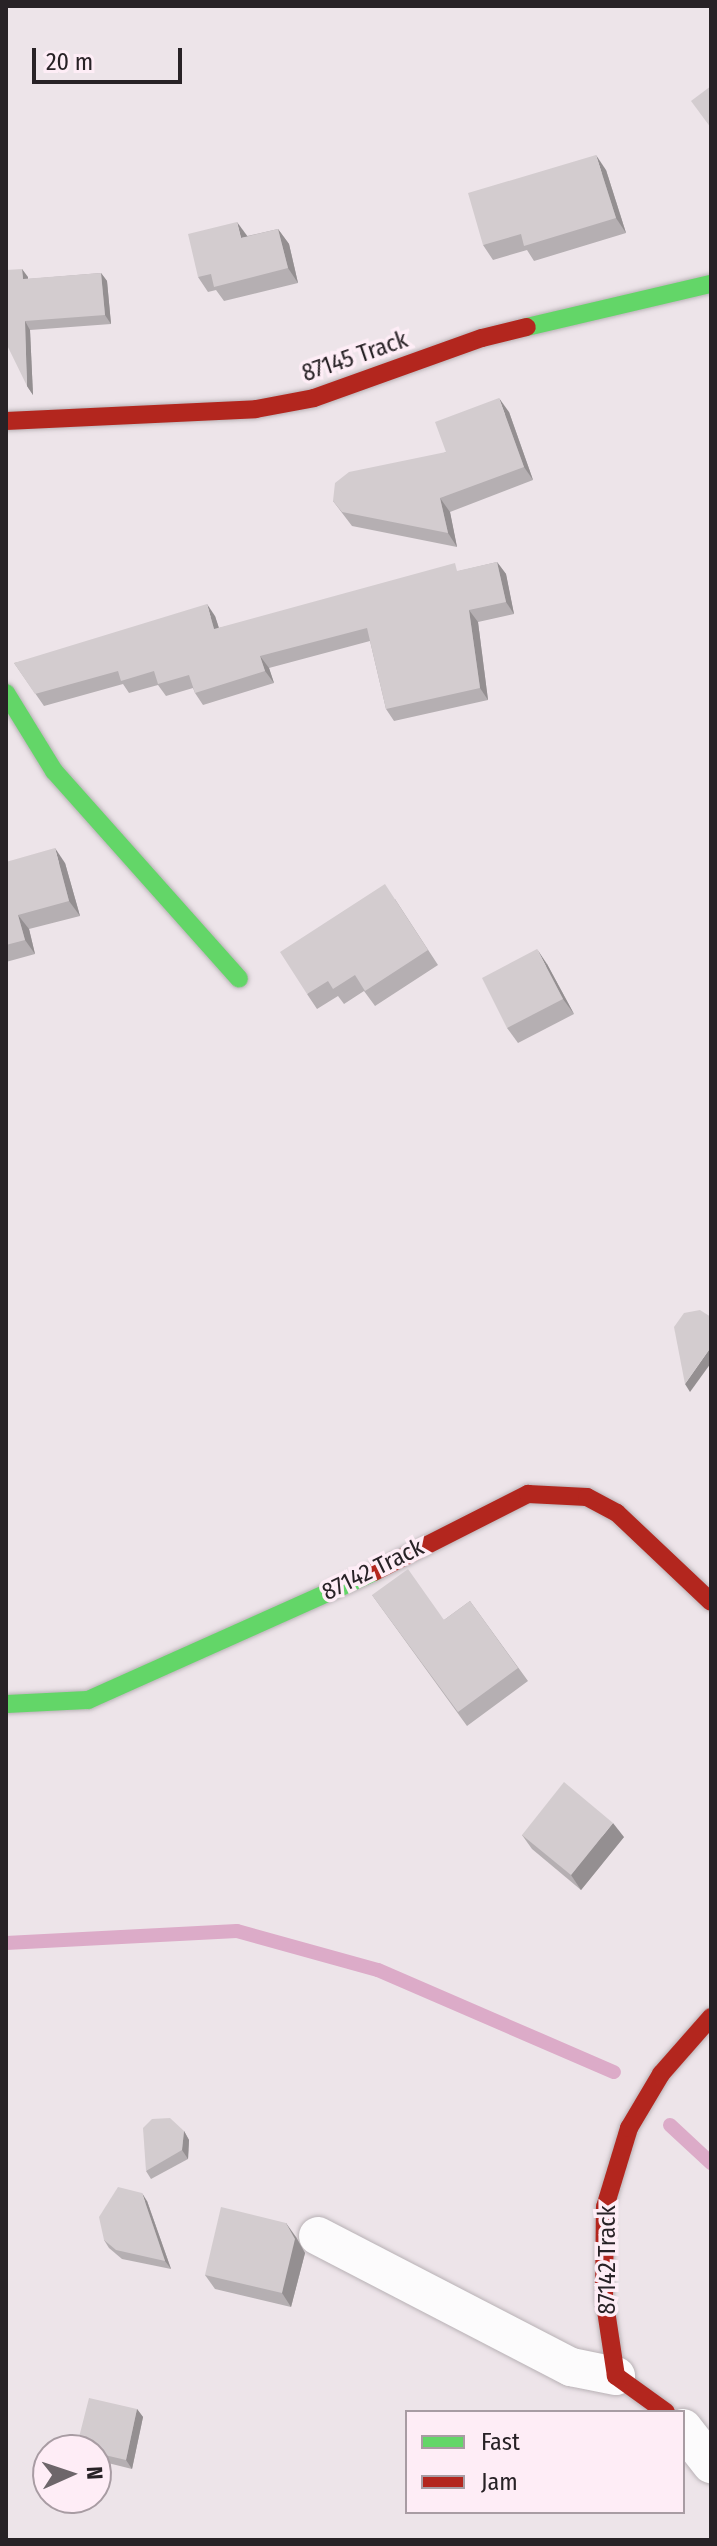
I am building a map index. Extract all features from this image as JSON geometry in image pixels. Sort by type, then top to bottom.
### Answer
[{"type":"street","name":"87145 Track","points":[[6,421],[256,409],[314,398],[482,338],[711,284]]},
{"type":"street","points":[[6,693],[54,771],[239,979]]},
{"type":"street","name":"87142 Track","points":[[6,1704],[88,1700],[372,1573],[528,1494],[587,1497],[617,1513],[711,1602]]},
{"type":"street","name":"87142 Track","points":[[616,2376],[604,2298],[605,2207],[616,2161],[661,2074],[711,2017]]},
{"type":"street","points":[[318,2236],[571,2367],[616,2376],[663,2410]]},
{"type":"street","points":[[685,2431],[711,2464]]},
{"type":"building","points":[[711,86],[711,128],[691,101]]},
{"type":"building","points":[[596,155],[616,218],[524,246],[521,234],[483,245],[468,193]]},
{"type":"building","points":[[237,222],[241,238],[278,229],[288,268],[214,287],[211,274],[198,277],[188,234]]},
{"type":"building","points":[[22,269],[23,279],[101,273],[105,315],[25,321],[27,386],[6,343],[6,270]]},
{"type":"building","points":[[499,398],[524,467],[440,498],[448,533],[342,512],[333,501],[335,483],[349,472],[446,452],[435,422]]},
{"type":"building","points":[[497,562],[506,602],[469,610],[480,688],[386,709],[367,628],[260,656],[265,671],[195,693],[189,675],[158,684],[154,671],[121,681],[118,671],[35,694],[14,663],[207,604],[214,629],[455,563],[457,571]]},
{"type":"building","points":[[55,848],[69,901],[18,915],[25,940],[6,945],[6,862]]},
{"type":"building","points":[[385,884],[428,950],[365,991],[355,975],[333,989],[328,981],[307,994],[280,952]]},
{"type":"building","points":[[537,949],[563,999],[507,1028],[482,978]]},
{"type":"building","points":[[700,1310],[711,1317],[711,1347],[685,1384],[674,1327],[684,1313]]},
{"type":"building","points":[[408,1569],[444,1620],[470,1601],[518,1668],[458,1712],[372,1595]]},
{"type":"building","points":[[564,1782],[613,1823],[571,1875],[522,1835]]},
{"type":"building","points":[[170,2118],[184,2131],[182,2150],[146,2171],[143,2128],[152,2119]]},
{"type":"building","points":[[118,2187],[142,2193],[165,2261],[116,2250],[104,2240],[99,2217]]},
{"type":"building","points":[[221,2207],[286,2223],[295,2239],[282,2293],[205,2275]]},
{"type":"building","points":[[89,2398],[137,2409],[126,2460],[112,2457],[112,2434],[80,2434]]},
{"type":"waterway","points":[[6,1943],[237,1931],[378,1970],[614,2072]]},
{"type":"waterway","points":[[670,2125],[711,2163]]},
{"type":"traffic: fast","points":[[527,327],[711,284]]},
{"type":"traffic: fast","points":[[6,693],[54,771],[239,979]]},
{"type":"traffic: fast","points":[[6,1704],[88,1700],[374,1572]]},
{"type":"traffic: jam","points":[[6,421],[256,409],[314,398],[482,338],[527,327]]},
{"type":"traffic: jam","points":[[374,1572],[528,1494],[587,1497],[617,1513],[711,1602]]},
{"type":"traffic: jam","points":[[663,2410],[616,2376],[604,2298],[605,2207],[629,2128],[661,2074],[711,2017]]}]
